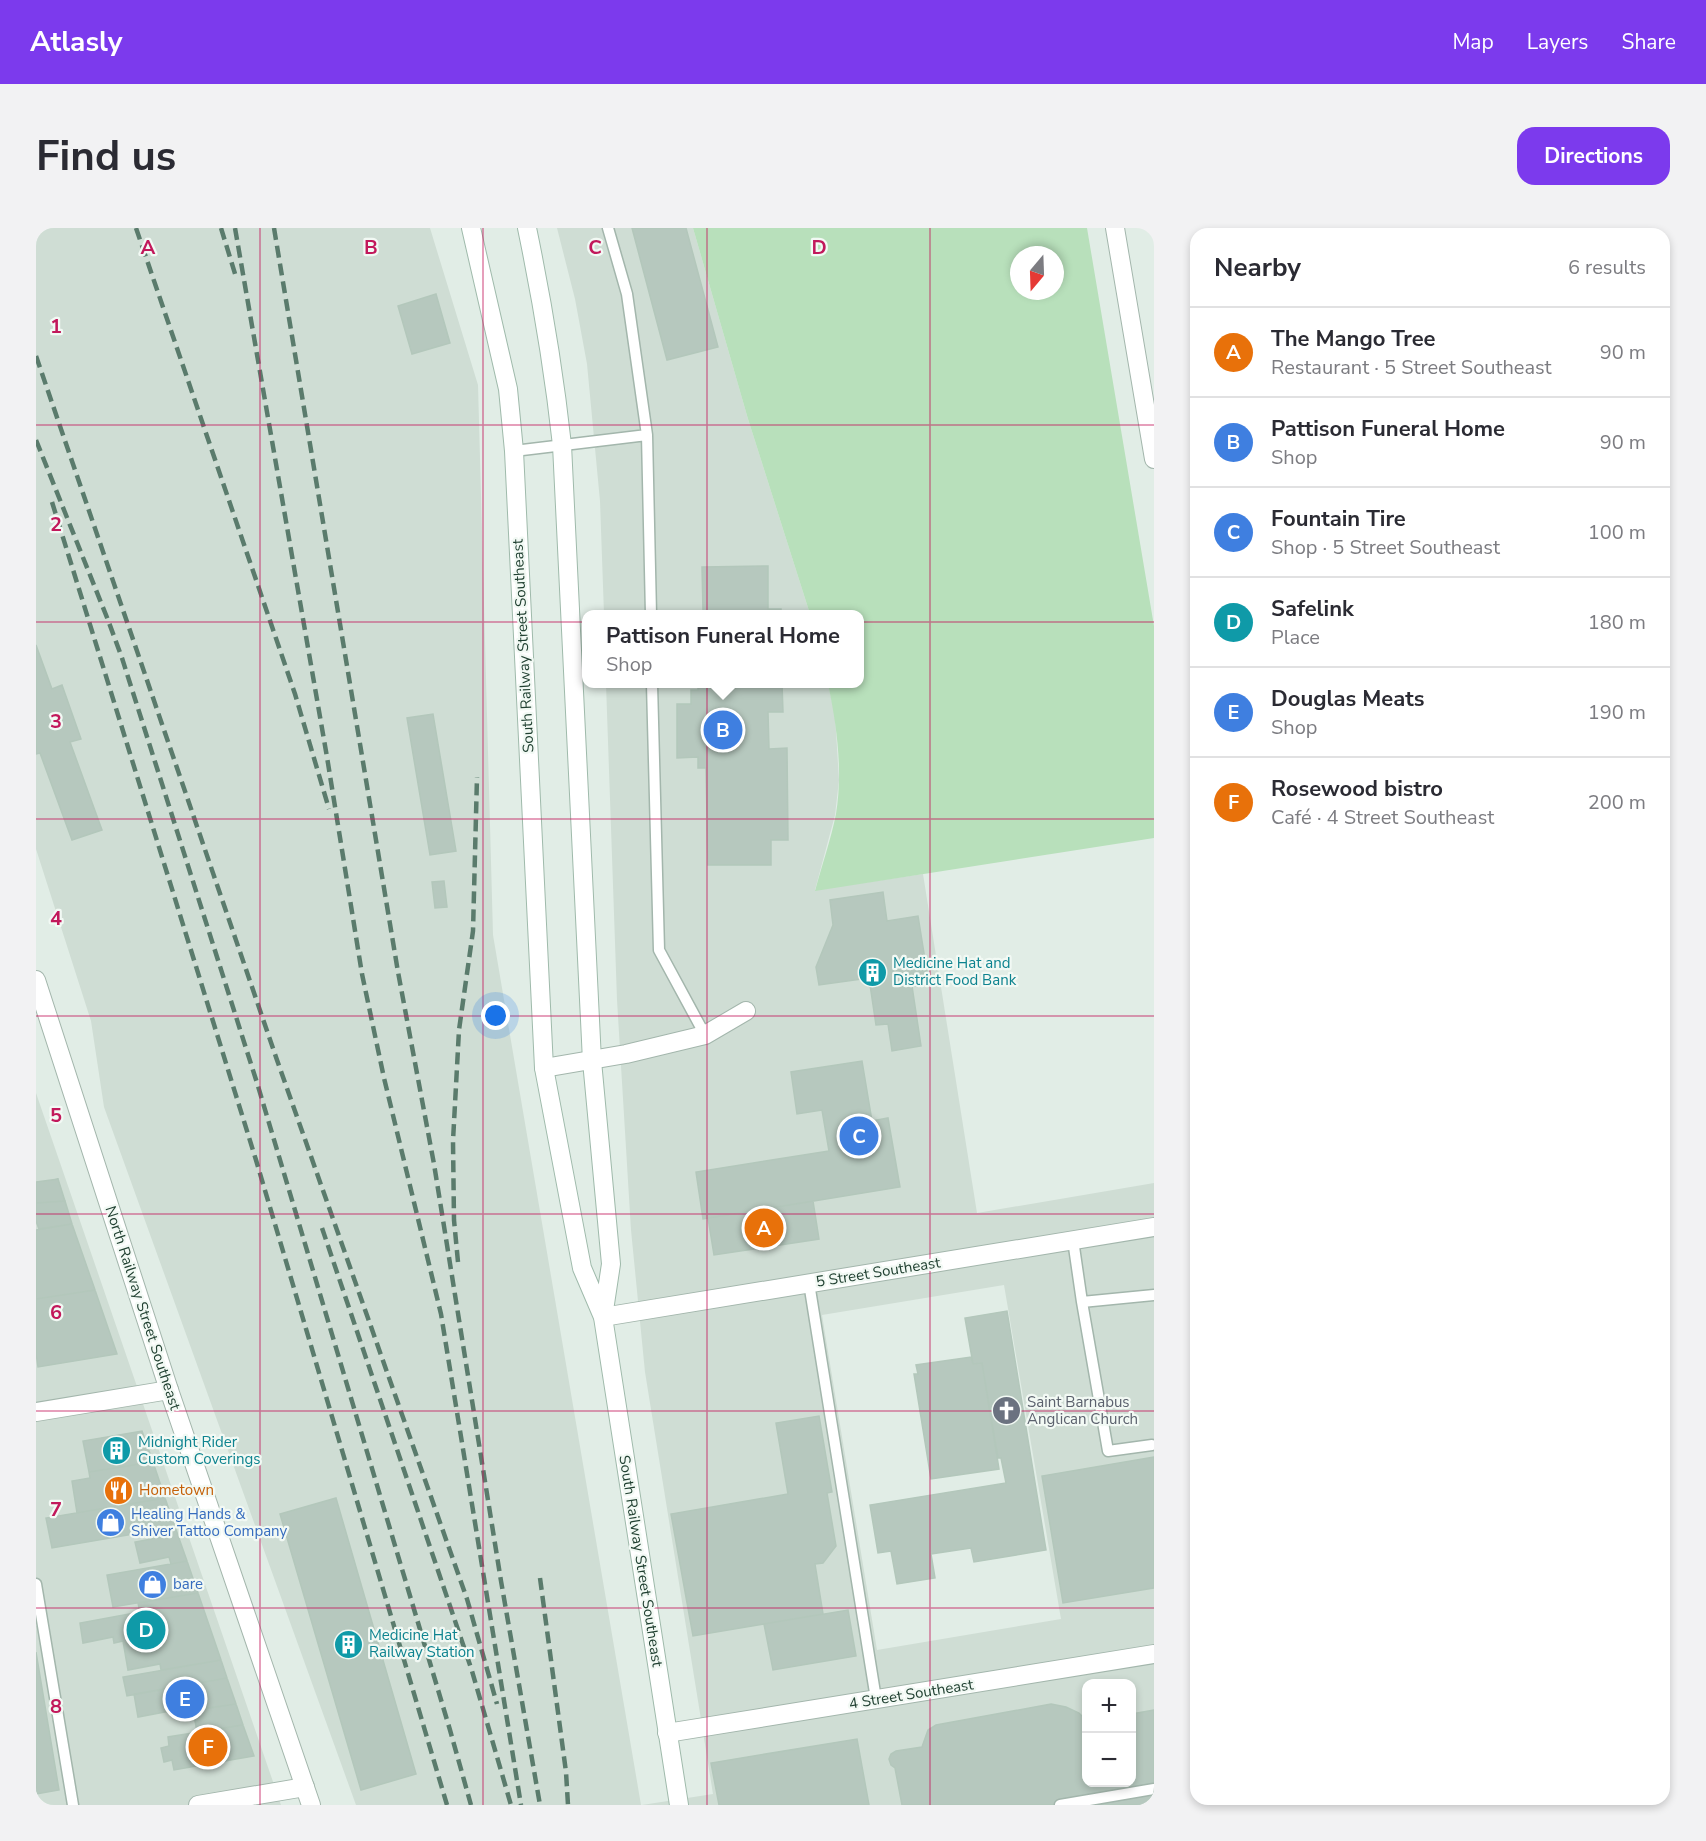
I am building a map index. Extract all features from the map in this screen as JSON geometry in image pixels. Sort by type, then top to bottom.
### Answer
[{"type":"main road","name":"South Railway Street Southeast","points":[[471,228],[508,389],[514,451],[544,1068],[582,1268],[603,1317],[680,1805]]},
{"type":"main road","name":"South Railway Street Southeast","points":[[527,228],[540,289],[555,381],[562,445],[592,1061],[611,1264],[603,1317]]},
{"type":"main road","points":[[1115,228],[1148,379],[1154,459]]},
{"type":"main road","name":"North Railway Street Southeast","points":[[36,981],[169,1390],[312,1805]]},
{"type":"main road","points":[[544,1068],[592,1061],[705,1035],[746,1011]]},
{"type":"main road","name":"5 Street Southeast","points":[[603,1317],[1154,1227]]},
{"type":"main road","points":[[36,1412],[169,1390]]},
{"type":"main road","name":"4 Street Southeast","points":[[668,1733],[1154,1654]]},
{"type":"main road","points":[[198,1805],[305,1787]]},
{"type":"lane","points":[[608,228],[627,294],[646,435],[651,610]]},
{"type":"lane","points":[[514,451],[646,435]]},
{"type":"lane","points":[[652,688],[659,950],[705,1035]]},
{"type":"lane","points":[[1073,1240],[1108,1450],[1152,1445]]},
{"type":"lane","points":[[809,1283],[876,1699]]},
{"type":"lane","points":[[1082,1302],[1154,1295]]},
{"type":"lane","points":[[36,1584],[39,1625],[73,1805]]},
{"type":"lane","points":[[1060,1805],[1154,1789]]},
{"type":"shaded area","points":[[36,228],[430,228],[478,385],[493,935],[641,1805],[356,1805],[104,1107],[91,1021],[36,849]]},
{"type":"shaded area","points":[[557,228],[693,228],[748,419],[809,610],[604,610],[600,501],[587,364],[575,299]]},
{"type":"shaded area","points":[[606,688],[829,688],[835,715],[839,780],[835,815],[815,890],[923,874],[977,1213],[1154,1183],[1154,1805],[642,1805],[713,1794],[645,1372],[631,1230],[617,1000]],"holes":[[[1004,1285],[1061,1619],[877,1650],[822,1315]]]},
{"type":"shaded area","points":[[36,1093],[281,1805],[36,1805],[36,1626],[43,1625],[36,1582]]},
{"type":"green space","points":[[693,228],[1087,228],[1154,626],[1154,838],[815,891],[834,823],[838,798],[838,749],[829,688],[864,688],[864,610],[809,610],[748,419]]},
{"type":"building","points":[[632,228],[686,228],[718,347],[667,360]]},
{"type":"building","points":[[436,294],[450,343],[412,354],[398,306]]},
{"type":"building","points":[[768,566],[768,609],[781,610],[703,610],[702,567]]},
{"type":"building","points":[[36,645],[52,689],[62,685],[81,739],[70,742],[102,830],[72,840],[40,753],[36,754]]},
{"type":"building","points":[[698,688],[782,688],[783,712],[768,712],[769,749],[787,748],[788,840],[771,840],[771,865],[708,865],[706,768],[698,768],[698,757],[677,758],[677,704],[691,704],[691,690],[698,690]]},
{"type":"building","points":[[433,714],[456,851],[430,855],[407,718]]},
{"type":"building","points":[[444,881],[447,907],[435,908],[432,882]]},
{"type":"building","name":"Medicine Hat and District Food Bank","points":[[883,892],[887,921],[918,916],[929,984],[912,986],[921,1046],[892,1051],[888,1024],[876,1025],[869,978],[819,985],[816,967],[833,925],[830,900]]},
{"type":"building","points":[[862,1061],[872,1121],[888,1118],[900,1187],[703,1219],[696,1172],[829,1151],[822,1110],[797,1114],[791,1072]]},
{"type":"building","points":[[58,1179],[72,1224],[39,1229],[36,1221],[36,1182]]},
{"type":"building","points":[[58,1179],[65,1201],[36,1203],[36,1182]]},
{"type":"building","points":[[65,1201],[72,1224],[39,1229],[36,1221],[36,1203]]},
{"type":"building","points":[[813,1201],[819,1239],[714,1255],[708,1218]]},
{"type":"building","points":[[72,1224],[95,1290],[36,1299],[36,1230]]},
{"type":"building","points":[[95,1290],[117,1354],[38,1367],[36,1299]]},
{"type":"building","name":"Saint Barnabus Anglican Church","points":[[1007,1311],[1046,1550],[974,1562],[971,1548],[931,1554],[935,1578],[897,1584],[891,1551],[878,1553],[870,1505],[1006,1483],[1001,1458],[998,1458],[982,1363],[973,1364],[965,1318]]},
{"type":"building","points":[[971,1357],[973,1364],[982,1363],[999,1469],[931,1479],[914,1374],[918,1374],[916,1365]]},
{"type":"building","points":[[819,1416],[832,1492],[827,1493],[836,1546],[823,1563],[815,1564],[823,1614],[693,1636],[671,1514],[788,1494],[776,1423]]},
{"type":"building","name":"Midnight Rider Custom Coverings","points":[[142,1431],[153,1462],[89,1472],[83,1441]]},
{"type":"building","points":[[1154,1457],[1154,1588],[1063,1603],[1042,1476]]},
{"type":"building","name":"Hometown","points":[[153,1462],[165,1498],[77,1513],[72,1481],[90,1478],[89,1472]]},
{"type":"building","name":"Healing Hands & Shiver Tattoo Company","points":[[165,1498],[175,1527],[52,1548],[46,1518]]},
{"type":"building","name":"Medicine Hat Railway Station","points":[[336,1498],[416,1774],[361,1790],[280,1514]]},
{"type":"building","points":[[175,1527],[187,1561],[171,1564],[169,1557],[140,1563],[135,1542],[162,1537],[160,1530]]},
{"type":"building","name":"bare","points":[[187,1561],[198,1593],[113,1607],[107,1575]]},
{"type":"building","points":[[198,1593],[221,1660],[161,1670],[160,1664],[128,1670],[123,1641],[114,1643],[113,1637],[83,1643],[80,1623],[140,1612],[138,1603]]},
{"type":"building","points":[[848,1610],[856,1656],[773,1670],[764,1624]]},
{"type":"building","points":[[36,1652],[59,1790],[36,1794]]},
{"type":"building","points":[[221,1660],[227,1678],[127,1696],[123,1677]]},
{"type":"building","points":[[227,1678],[236,1704],[138,1717],[134,1694]]},
{"type":"building","points":[[236,1704],[243,1725],[197,1732],[193,1710]]},
{"type":"building","points":[[1051,1704],[1066,1707],[1082,1716],[1082,1787],[1136,1787],[1136,1713],[1154,1710],[1154,1805],[902,1805],[895,1768],[889,1759],[891,1754],[896,1751],[922,1747],[928,1730],[936,1725]]},
{"type":"building","points":[[243,1725],[254,1756],[174,1770],[172,1760],[164,1762],[161,1748],[169,1746],[168,1737]]},
{"type":"building","points":[[857,1739],[869,1805],[719,1805],[711,1763]]},
{"type":"railway","points":[[136,228],[295,694],[329,809]]},
{"type":"railway","points":[[221,228],[236,277]]},
{"type":"railway","points":[[235,228],[327,757],[362,974],[384,1078],[441,1314],[521,1805]]},
{"type":"railway","points":[[274,228],[398,972],[434,1164],[501,1581],[540,1805]]},
{"type":"railway","points":[[36,356],[277,1060],[467,1599],[497,1704]]},
{"type":"railway","points":[[36,440],[122,658],[258,1086],[471,1805]]},
{"type":"railway","points":[[52,502],[256,1160],[447,1805]]},
{"type":"railway","points":[[458,1262],[454,1220],[453,1141],[459,1030],[473,931],[477,777]]},
{"type":"railway","points":[[322,1228],[472,1671],[511,1805]]},
{"type":"railway","points":[[540,1578],[566,1772],[568,1805]]},
{"type":"place","name":"Pattison Funeral Home","points":[[723,730]]},
{"type":"place","name":"Medicine Hat and District Food Bank","points":[[872,972]]},
{"type":"place","name":"Fountain Tire","points":[[859,1136]]},
{"type":"place","name":"The Mango Tree","points":[[764,1228]]},
{"type":"place","name":"Saint Barnabus Anglican Church","points":[[1006,1411]]},
{"type":"place","name":"Midnight Rider Custom Coverings","points":[[117,1451]]},
{"type":"place","name":"Hometown","points":[[118,1490]]},
{"type":"place","name":"Healing Hands & Shiver Tattoo Company","points":[[110,1523]]},
{"type":"place","name":"bare","points":[[152,1584]]},
{"type":"place","name":"Safelink","points":[[146,1630]]},
{"type":"place","name":"Medicine Hat Railway Station","points":[[348,1644]]},
{"type":"place","name":"Douglas Meats","points":[[185,1699]]},
{"type":"place","name":"Rosewood bistro","points":[[208,1747]]}]
